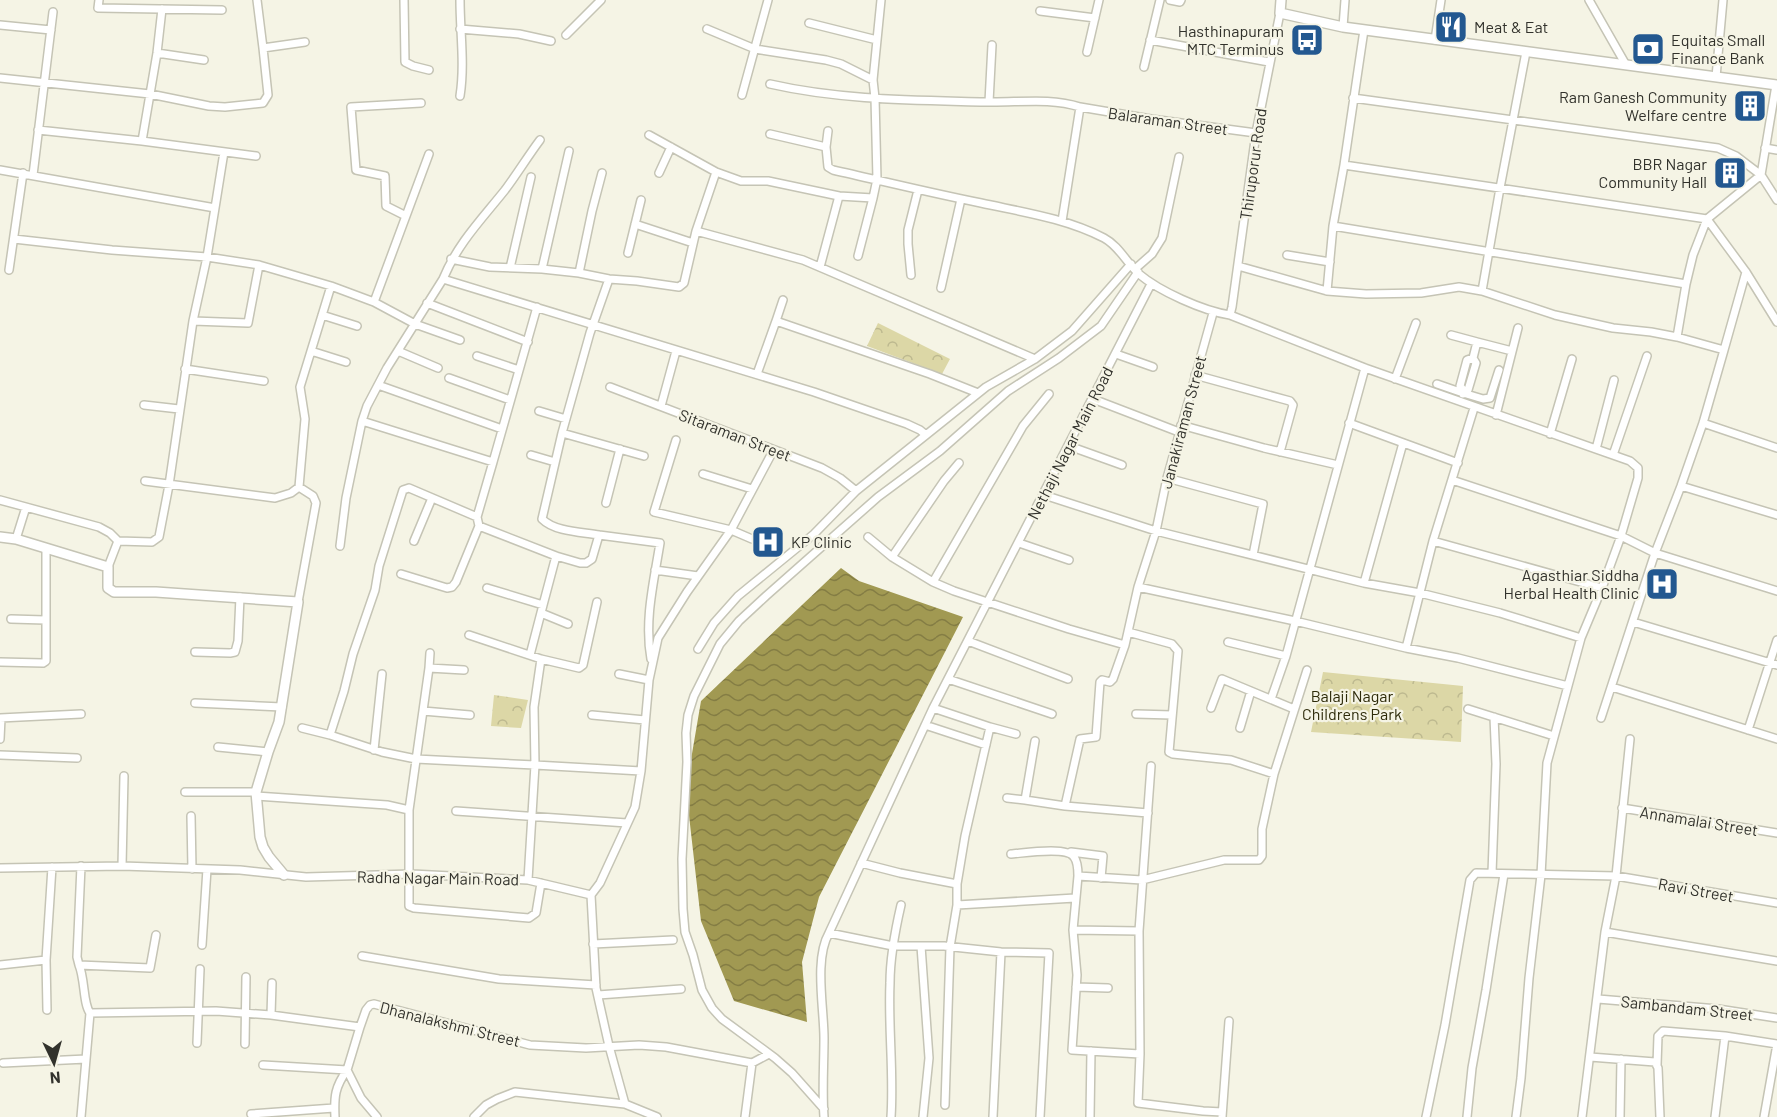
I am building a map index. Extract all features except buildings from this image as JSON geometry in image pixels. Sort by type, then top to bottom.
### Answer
[{"type":"street","points":[[99,0],[98,8],[222,10]]},
{"type":"street","points":[[144,0],[144,9]]},
{"type":"street","points":[[0,78],[150,94],[209,106],[262,103],[268,95],[257,0]]},
{"type":"street","points":[[404,0],[405,62],[429,70]]},
{"type":"street","points":[[460,0],[463,71],[460,96]]},
{"type":"street","points":[[566,35],[601,0]]},
{"type":"street","points":[[742,95],[768,0]]},
{"type":"street","points":[[858,256],[877,179],[873,80],[881,0]]},
{"type":"street","points":[[1087,52],[1099,0]]},
{"type":"street","points":[[1144,67],[1160,0]]},
{"type":"street","points":[[1170,0],[1180,2],[1181,0]]},
{"type":"street","points":[[1281,0],[1280,13],[1344,27],[1776,85],[1761,175],[1707,219],[1693,255],[1677,337]]},
{"type":"street","points":[[1344,27],[1345,0]]},
{"type":"street","points":[[1435,40],[1441,0]]},
{"type":"street","points":[[1589,0],[1626,65]]},
{"type":"street","points":[[1716,77],[1723,0]]},
{"type":"street","points":[[142,141],[158,53],[162,9]]},
{"type":"street","points":[[1040,11],[1095,18]]},
{"type":"street","points":[[33,175],[53,12]]},
{"type":"street","name":"Thiruporur Road","points":[[1230,315],[1233,307],[1256,133],[1280,13]]},
{"type":"street","points":[[809,23],[877,40]]},
{"type":"street","points":[[0,25],[51,30]]},
{"type":"street","points":[[460,29],[519,34],[551,41]]},
{"type":"street","points":[[707,29],[755,48],[841,64],[873,80]]},
{"type":"street","points":[[1327,291],[1333,226],[1364,30]]},
{"type":"street","points":[[1150,40],[1269,62]]},
{"type":"street","points":[[263,48],[304,42]]},
{"type":"street","points":[[988,102],[992,45]]},
{"type":"street","points":[[1482,291],[1526,52]]},
{"type":"street","points":[[158,53],[204,60]]},
{"type":"street","name":"Balaraman Street","points":[[770,84],[821,94],[875,98],[988,102],[1054,101],[1151,119],[1256,133]]},
{"type":"street","points":[[1353,98],[1718,148],[1736,156],[1761,175],[1777,200]]},
{"type":"street","points":[[406,216],[386,206],[385,176],[356,170],[351,107],[421,103]]},
{"type":"street","points":[[1062,221],[1080,107]]},
{"type":"street","points":[[38,130],[256,156]]},
{"type":"street","points":[[828,131],[826,147],[828,167],[918,190],[1062,221],[1104,238],[1114,245],[1152,284],[1213,313],[1230,315],[1460,403],[1630,461],[1638,468],[1638,478],[1621,536],[1581,638],[1547,763],[1541,875],[1528,978],[1516,1117]]},
{"type":"street","points":[[770,134],[826,147]]},
{"type":"street","points":[[649,135],[716,172],[741,181],[768,181],[839,196],[873,198]]},
{"type":"street","points":[[340,546],[346,498],[367,406],[443,279],[451,259],[469,232],[506,189],[540,140]]},
{"type":"street","points":[[659,173],[671,147]]},
{"type":"street","points":[[1765,148],[1777,150]]},
{"type":"street","points":[[0,500],[99,527],[118,541],[152,542],[159,537],[193,321],[207,257],[224,152]]},
{"type":"street","points":[[542,269],[569,152]]},
{"type":"street","points":[[374,302],[429,154]]},
{"type":"street","points":[[698,649],[714,623],[738,596],[814,534],[856,490],[986,387],[1035,358],[1072,331],[1134,268],[1152,254],[1162,238],[1179,157]]},
{"type":"street","points":[[1344,165],[1707,219],[1746,272],[1777,322]]},
{"type":"street","points":[[0,170],[215,208]]},
{"type":"street","points":[[451,259],[490,267],[542,269],[679,287],[684,283],[696,231],[716,172]]},
{"type":"street","points":[[9,270],[23,173]]},
{"type":"street","points":[[579,273],[591,211],[602,173]]},
{"type":"street","points":[[510,268],[531,177]]},
{"type":"street","points":[[911,275],[908,230],[918,190]]},
{"type":"street","points":[[820,267],[839,196]]},
{"type":"street","points":[[941,288],[961,199]]},
{"type":"street","points":[[628,253],[641,200]]},
{"type":"street","points":[[635,224],[693,243]]},
{"type":"street","points":[[1333,226],[1686,284]]},
{"type":"street","points":[[696,231],[803,260],[1035,358]]},
{"type":"street","points":[[14,239],[112,250],[207,257],[259,265],[331,286],[374,302],[415,324],[460,340]]},
{"type":"street","points":[[1287,255],[1330,262]]},
{"type":"street","points":[[193,321],[248,323],[259,265]]},
{"type":"street","points":[[1238,266],[1327,291],[1366,294],[1421,293],[1459,287],[1482,291],[1567,317],[1613,328],[1652,332],[1724,350]]},
{"type":"street","points":[[824,1113],[792,1073],[722,1019],[712,1008],[702,990],[685,932],[682,909],[686,733],[688,715],[694,696],[720,644],[739,621],[878,497],[940,452],[1008,392],[1101,326],[1134,268]]},
{"type":"street","points":[[1601,718],[1655,554],[1703,423],[1746,272]]},
{"type":"street","points":[[443,279],[757,374],[907,423],[926,435]]},
{"type":"street","points":[[609,279],[593,324],[562,433],[542,519],[556,527],[660,543],[648,622],[651,662]]},
{"type":"street","name":"Nethaji Nagar Main Road","points":[[824,1113],[821,970],[823,942],[933,708],[1152,284]]},
{"type":"street","points":[[145,482],[275,498],[291,493],[299,487],[305,419],[300,387],[331,286]]},
{"type":"street","points":[[757,374],[783,300]]},
{"type":"street","points":[[427,303],[528,342]]},
{"type":"street","points":[[401,574],[447,588],[452,587],[456,582],[479,526],[477,517],[537,307]]},
{"type":"street","name":"Janakiraman Street","points":[[1065,806],[1080,739],[1096,737],[1100,682],[1113,680],[1125,645],[1138,587],[1156,531],[1180,428],[1213,313]]},
{"type":"street","points":[[322,315],[357,326]]},
{"type":"street","points":[[776,321],[978,393]]},
{"type":"street","points":[[1395,379],[1416,323]]},
{"type":"street","points":[[1496,415],[1518,328]]},
{"type":"street","points":[[1451,334],[1512,351]]},
{"type":"street","points":[[1460,403],[1463,392],[1469,389],[1476,363],[1473,358],[1477,342]]},
{"type":"street","points":[[311,351],[346,362]]},
{"type":"street","points":[[398,351],[438,368]]},
{"type":"street","points":[[661,406],[676,351]]},
{"type":"street","points":[[1116,354],[1153,367]]},
{"type":"street","points":[[477,356],[519,370]]},
{"type":"street","points":[[1612,455],[1647,356]]},
{"type":"street","points":[[1550,434],[1572,359]]},
{"type":"street","points":[[1271,699],[1286,656],[1365,368]]},
{"type":"street","points":[[185,369],[264,381]]},
{"type":"street","points":[[1437,384],[1483,399],[1490,398],[1499,370]]},
{"type":"street","points":[[1195,375],[1287,400],[1293,405],[1280,452]]},
{"type":"street","points":[[449,378],[510,400]]},
{"type":"street","points":[[1596,450],[1614,380]]},
{"type":"street","points":[[378,385],[502,429]]},
{"type":"street","name":"Sitaraman Street","points":[[610,387],[831,473],[856,490]]},
{"type":"street","points":[[933,582],[1017,434],[1049,394]]},
{"type":"street","points":[[1093,399],[1180,428],[1338,465]]},
{"type":"street","points":[[144,405],[179,409]]},
{"type":"street","points":[[1406,648],[1433,541],[1474,408]]},
{"type":"street","points":[[539,411],[566,419]]},
{"type":"street","points":[[362,421],[493,462]]},
{"type":"street","points":[[1350,423],[1458,463]]},
{"type":"street","points":[[1703,423],[1777,448]]},
{"type":"street","points":[[562,433],[644,456]]},
{"type":"street","points":[[676,440],[654,512],[731,530],[752,538]]},
{"type":"street","points":[[1364,583],[1403,443]]},
{"type":"street","points":[[1069,446],[1122,465]]},
{"type":"street","points":[[606,503],[620,449]]},
{"type":"street","points":[[625,1104],[609,1046],[596,985],[591,895],[600,883],[635,807],[641,771],[651,662],[658,638],[731,530],[773,450]]},
{"type":"street","points":[[531,455],[555,462]]},
{"type":"street","points":[[892,557],[959,463]]},
{"type":"street","points":[[703,474],[752,489]]},
{"type":"street","points":[[1167,478],[1263,504],[1253,555]]},
{"type":"street","points":[[1452,480],[1621,536],[1655,554],[1777,591]]},
{"type":"street","points":[[1681,486],[1777,515]]},
{"type":"street","points":[[284,875],[263,847],[256,794],[279,722],[316,503],[313,496],[299,487]]},
{"type":"street","points":[[330,735],[404,490],[409,488],[477,517]]},
{"type":"street","points":[[1044,495],[1156,531],[1364,583],[1420,593],[1500,613],[1581,638]]},
{"type":"street","points":[[414,541],[432,498]]},
{"type":"street","points":[[16,539],[26,507]]},
{"type":"street","points":[[479,526],[580,563],[592,560],[599,535]]},
{"type":"street","points":[[0,537],[16,539],[108,567]]},
{"type":"street","points":[[868,537],[892,557],[933,582],[954,591],[1125,645]]},
{"type":"street","points":[[118,541],[108,567],[108,588],[114,592],[240,597],[298,602]]},
{"type":"street","points":[[1433,541],[1602,588]]},
{"type":"street","points":[[1019,543],[1069,560]]},
{"type":"street","points":[[0,662],[45,662],[46,548]]},
{"type":"street","points":[[530,655],[556,556]]},
{"type":"street","points":[[656,570],[698,576]]},
{"type":"street","points":[[1138,587],[1458,658],[1568,686]]},
{"type":"street","points":[[487,588],[542,609],[568,624]]},
{"type":"street","points":[[195,652],[235,652],[238,641],[240,597]]},
{"type":"street","points":[[470,635],[541,659],[579,668],[583,665],[597,602]]},
{"type":"street","points":[[11,619],[45,620]]},
{"type":"street","points":[[1633,622],[1773,664]]},
{"type":"street","points":[[1128,632],[1172,644],[1178,651],[1169,748],[1171,753],[1231,760],[1274,774]]},
{"type":"street","points":[[1748,730],[1773,664],[1777,640]]},
{"type":"street","points":[[968,641],[1068,679]]},
{"type":"street","points":[[1228,642],[1286,656]]},
{"type":"street","points":[[430,653],[409,810],[409,906],[529,918],[536,913],[541,883]]},
{"type":"street","points":[[528,880],[535,765],[534,707],[541,659]]},
{"type":"street","points":[[429,668],[464,670]]},
{"type":"street","points":[[1078,876],[1143,880],[1224,860],[1260,859],[1262,830],[1274,774],[1307,670]]},
{"type":"street","points":[[374,750],[382,674]]},
{"type":"street","points":[[619,674],[649,680]]},
{"type":"street","points":[[948,680],[1052,714]]},
{"type":"street","points":[[1210,708],[1222,680],[1294,709]]},
{"type":"street","points":[[1612,687],[1777,739]]},
{"type":"street","points":[[1240,728],[1251,691]]},
{"type":"street","points":[[195,703],[282,707]]},
{"type":"street","points":[[933,708],[1016,734]]},
{"type":"street","points":[[1468,709],[1554,736]]},
{"type":"street","points":[[423,711],[470,715]]},
{"type":"street","points":[[0,739],[1,718],[81,714]]},
{"type":"street","points":[[1136,714],[1172,715]]},
{"type":"street","points":[[592,715],[645,720]]},
{"type":"street","points":[[1426,1117],[1470,880],[1476,873],[1491,873],[1496,764],[1494,717]]},
{"type":"street","points":[[925,725],[986,745]]},
{"type":"street","points":[[945,1105],[950,947],[957,905],[957,884],[965,836],[990,727]]},
{"type":"street","points":[[302,728],[374,750],[416,759],[641,771]]},
{"type":"street","points":[[1582,1117],[1605,932],[1616,876],[1630,740]]},
{"type":"street","points":[[1025,800],[1035,741]]},
{"type":"street","points":[[218,747],[268,752]]},
{"type":"street","points":[[0,755],[77,758]]},
{"type":"street","points":[[1151,766],[1139,931],[1138,1103],[1222,1114],[1229,1021]]},
{"type":"street","points":[[122,866],[124,776]]},
{"type":"street","points":[[185,792],[256,794],[387,805],[409,810]]},
{"type":"street","points":[[1007,798],[1065,806],[1148,813]]},
{"type":"street","name":"Annamalai Street","points":[[1622,808],[1777,833]]},
{"type":"street","points":[[456,811],[627,824]]},
{"type":"street","points":[[190,816],[192,869]]},
{"type":"street","points":[[1011,854],[1056,851],[1103,856],[1101,878]]},
{"type":"street","points":[[1070,852],[1076,862],[1078,876],[1072,930],[1077,975],[1071,1048],[1074,1051],[1140,1054]]},
{"type":"street","points":[[861,863],[957,884]]},
{"type":"street","points":[[81,866],[77,957],[90,1013],[81,1117]]},
{"type":"street","name":"Radha Nagar Main Road","points":[[0,868],[122,866],[240,870],[306,877],[409,874],[528,880],[591,895]]},
{"type":"street","points":[[47,1010],[46,960],[52,867]]},
{"type":"street","points":[[202,945],[207,869]]},
{"type":"street","name":"Ravi Street","points":[[1491,873],[1616,876],[1777,903]]},
{"type":"street","points":[[1467,1117],[1472,1068],[1504,874]]},
{"type":"street","points":[[957,905],[1075,898]]},
{"type":"street","points":[[891,1117],[890,982],[900,905]]},
{"type":"street","points":[[1072,930],[1139,931]]},
{"type":"street","points":[[1605,932],[1777,961]]},
{"type":"street","points":[[829,933],[893,946],[1049,953],[1040,1117]]},
{"type":"street","points":[[79,965],[150,968],[156,935]]},
{"type":"street","points":[[593,944],[673,940]]},
{"type":"street","points":[[921,946],[929,1058],[923,1117]]},
{"type":"street","points":[[993,1117],[1000,952]]},
{"type":"street","points":[[362,956],[499,979],[596,985]]},
{"type":"street","points":[[0,965],[46,960]]},
{"type":"street","points":[[197,1043],[200,969]]},
{"type":"street","points":[[245,1044],[246,977]]},
{"type":"street","points":[[271,1015],[272,983]]},
{"type":"street","points":[[1076,987],[1108,988]]},
{"type":"street","points":[[598,995],[681,989]]},
{"type":"street","name":"Sambandam Street","points":[[1598,999],[1718,1009],[1777,1018]]},
{"type":"street","name":"Dhanalakshmi Street","points":[[90,1013],[198,1011],[245,1013],[360,1028],[366,1010],[374,1004],[530,1045],[586,1048],[609,1046]]},
{"type":"street","points":[[335,1117],[336,1089],[347,1070],[360,1028]]},
{"type":"street","points":[[1660,1117],[1658,1036],[1663,1031],[1725,1036],[1777,1044],[1764,1117]]},
{"type":"street","points":[[1715,1117],[1725,1036]]},
{"type":"street","points":[[609,1046],[666,1047],[752,1063],[769,1054]]},
{"type":"street","points":[[1090,1117],[1091,1051]]},
{"type":"street","points":[[1590,1057],[1651,1061],[1657,1065]]},
{"type":"street","points":[[3,1062],[86,1059]]},
{"type":"street","points":[[1620,1117],[1621,1059]]},
{"type":"street","points":[[745,1117],[752,1063]]},
{"type":"street","points":[[262,1065],[347,1070]]},
{"type":"street","points":[[347,1070],[361,1098],[378,1117]]},
{"type":"street","points":[[474,1117],[497,1099],[515,1092],[625,1104],[656,1117]]},
{"type":"street","points":[[251,1114],[334,1108]]},
{"type":"green space","points":[[878,323],[950,359],[942,374],[867,346]]},
{"type":"green space","name":"Balaji Nagar Childrens Park","points":[[1323,672],[1463,686],[1461,742],[1311,732]]},
{"type":"green space","points":[[494,695],[528,700],[521,728],[491,726]]},
{"type":"water","points":[[841,568],[859,581],[963,617],[819,897],[802,962],[807,1022],[734,1001],[701,921],[686,789],[701,701]]},
{"type":"place","name":"Meat & Eat","points":[[1451,27]]},
{"type":"place","name":"Hasthinapuram MTC Terminus","points":[[1307,40]]},
{"type":"place","name":"Equitas Small Finance Bank","points":[[1648,49]]},
{"type":"place","name":"Ram Ganesh Community Welfare centre","points":[[1750,106]]},
{"type":"place","name":"BBR Nagar Community Hall","points":[[1730,173]]},
{"type":"place","name":"KP Clinic","points":[[768,542]]},
{"type":"place","name":"Agasthiar Siddha Herbal Health Clinic","points":[[1662,584]]}]
